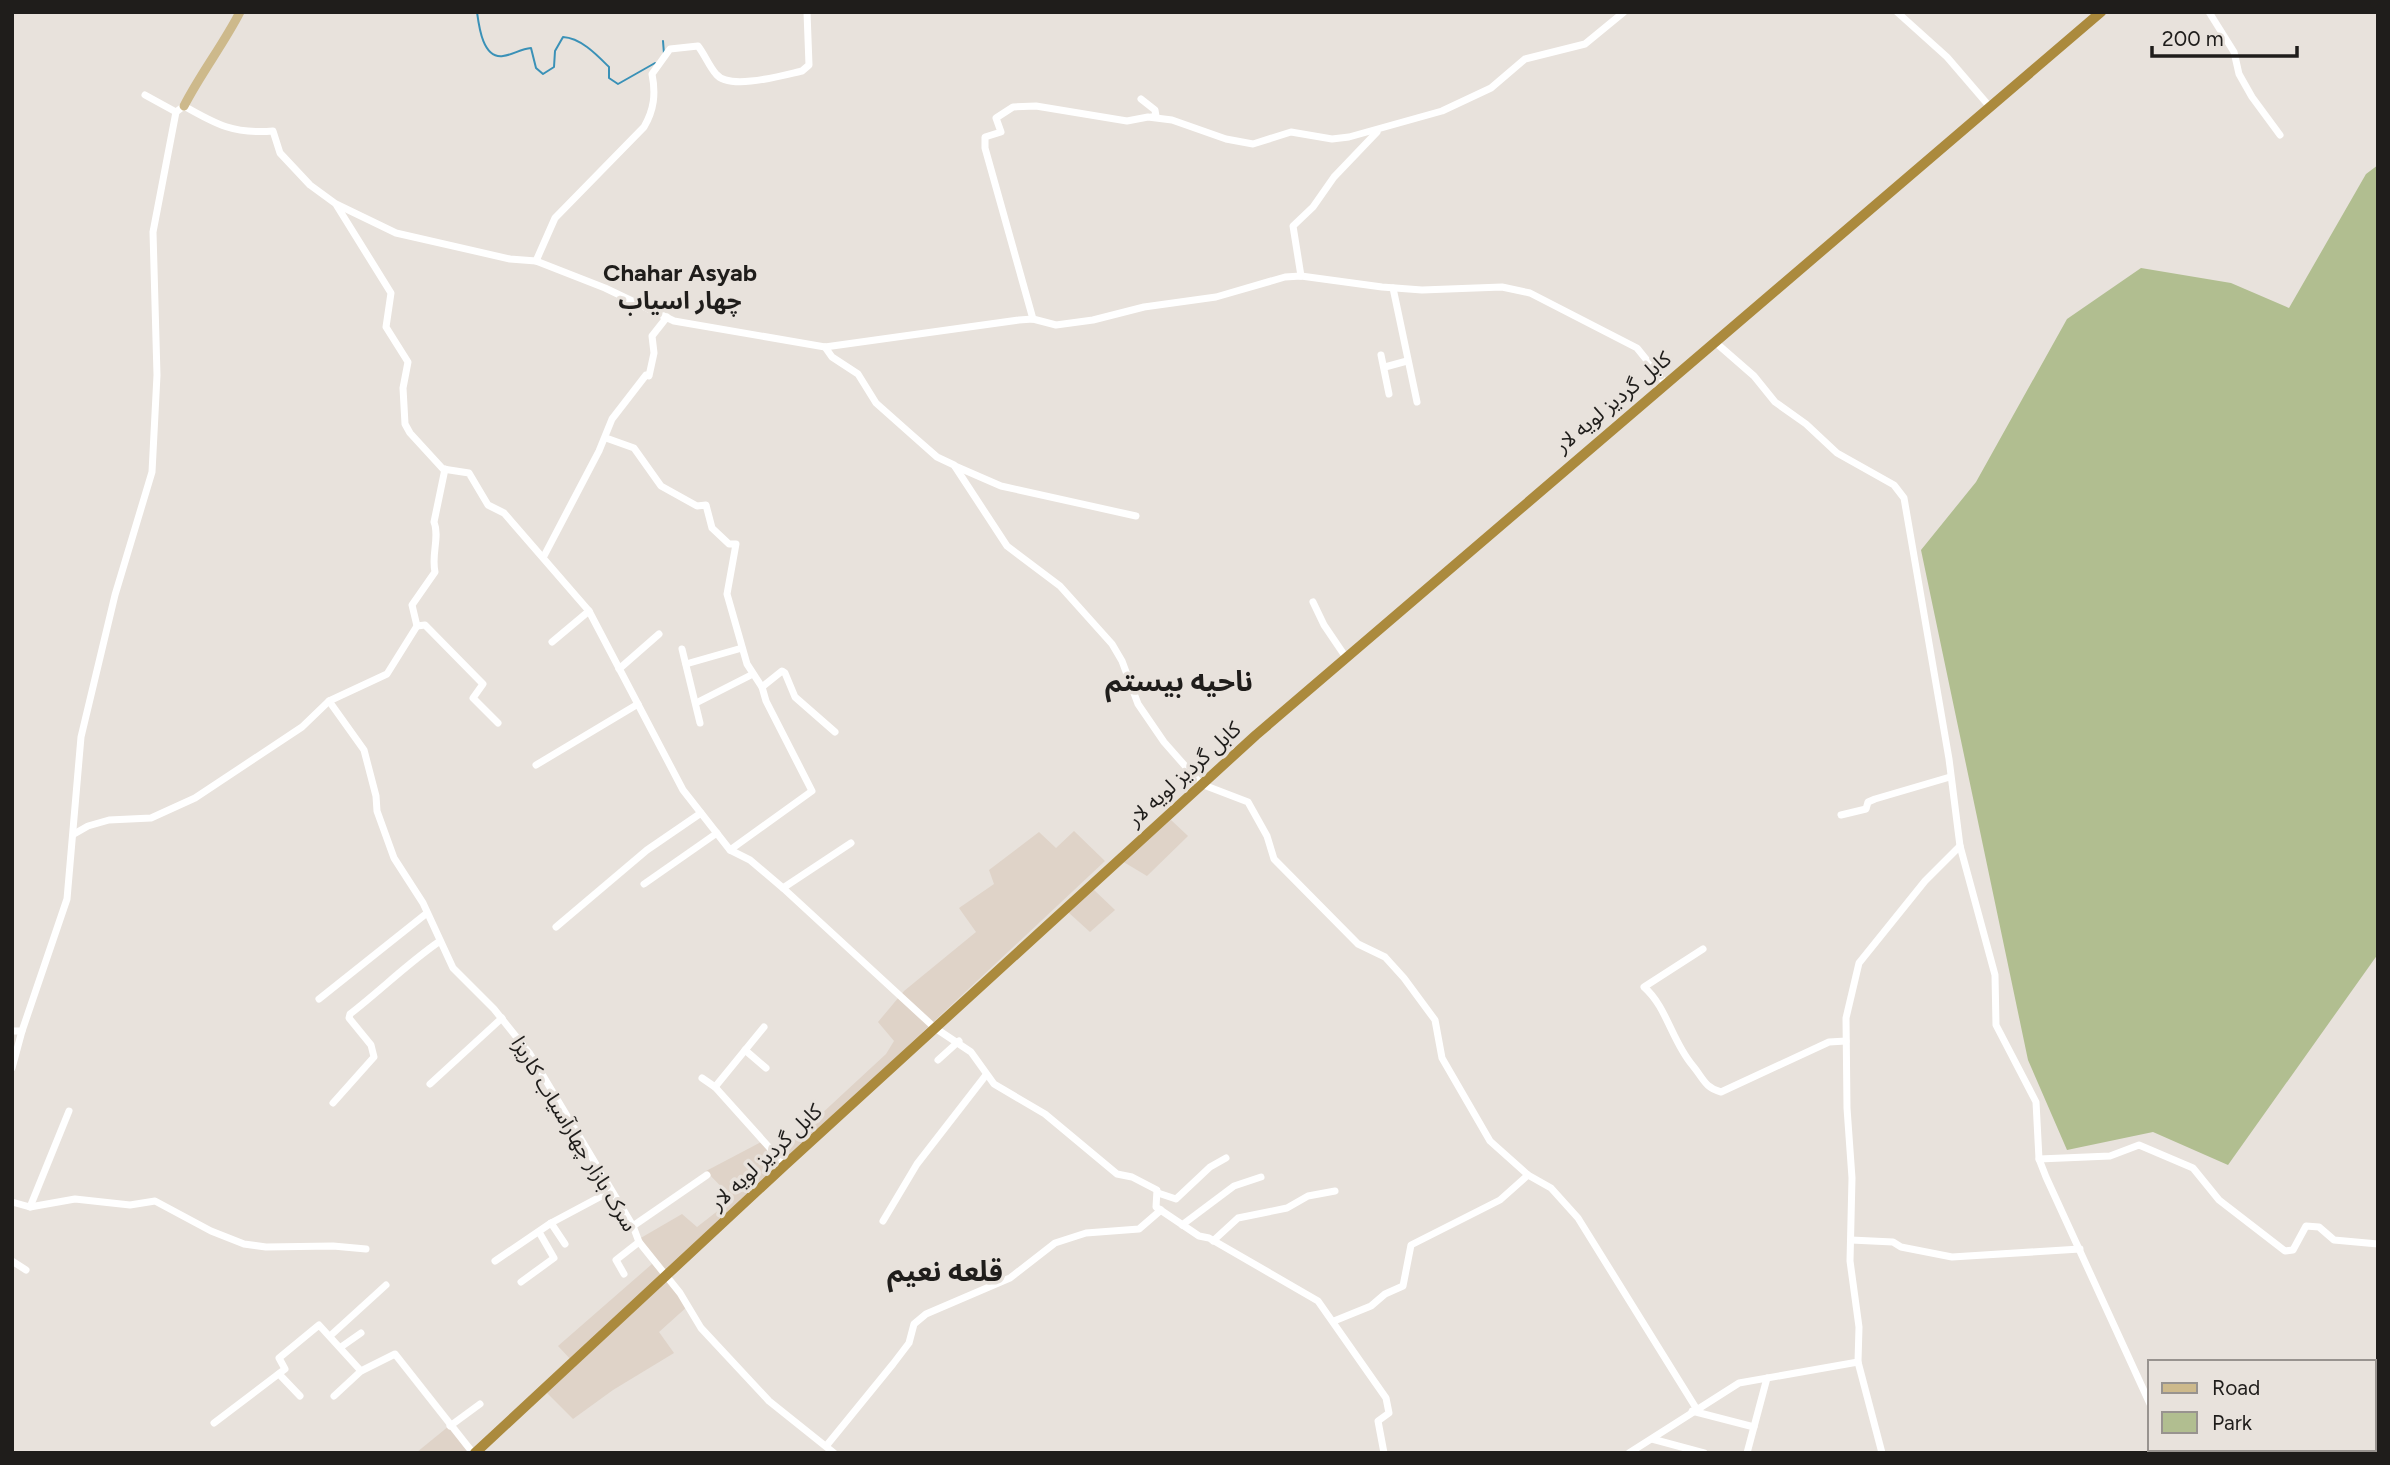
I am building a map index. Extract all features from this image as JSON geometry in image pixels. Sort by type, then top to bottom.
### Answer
[{"type":"highway","name":"کابل گردیز لویه لار","points":[[475,1453],[666,1278],[785,1164],[1345,656],[2101,12]]},
{"type":"main road","points":[[180,109],[199,77],[219,53],[240,12]]},
{"type":"street","points":[[536,261],[555,218],[644,127],[651,115],[654,100],[652,74],[670,49],[698,46],[716,74],[724,80],[742,82],[802,71],[809,65],[807,12]]},
{"type":"street","points":[[1148,117],[1172,120],[1226,139],[1253,144],[1291,132],[1332,139],[1377,131],[1423,113],[1442,111],[1490,88],[1525,59],[1585,44],[1624,12]]},
{"type":"street","points":[[1897,12],[1948,57],[1990,107]]},
{"type":"street","points":[[2209,12],[2234,52],[2239,74],[2252,97],[2280,135]]},
{"type":"street","points":[[145,95],[243,133],[273,131],[280,153],[310,184],[337,204],[396,233],[510,259],[536,261],[605,288],[667,317],[825,347],[1033,319],[1056,324],[1093,320],[1144,307],[1216,297],[1285,277],[1301,276],[1422,290],[1502,286],[1530,293],[1637,348],[1666,384]]},
{"type":"street","points":[[1033,319],[985,148],[985,137],[1001,132],[996,118],[1013,107],[1036,106],[1127,121],[1156,116],[1155,110],[1141,99]]},
{"type":"street","points":[[12,1068],[67,899],[81,737],[115,595],[152,472],[157,375],[153,232],[180,109]]},
{"type":"street","points":[[1301,276],[1293,226],[1313,207],[1334,177],[1377,131]]},
{"type":"street","points":[[337,204],[391,293],[386,327],[408,362],[403,388],[405,424],[421,447],[446,470],[468,473],[488,505],[505,513],[544,556],[550,570],[589,611],[683,790],[730,850],[750,860],[783,888],[935,1028],[959,1041],[971,1052],[986,1076],[1022,1102],[1045,1114],[1117,1174],[1132,1177],[1158,1193],[1176,1199],[1210,1167],[1226,1158]]},
{"type":"street","points":[[1393,288],[1417,402]]},
{"type":"street","points":[[544,556],[606,438],[612,419],[649,376],[654,353],[652,336],[667,317]]},
{"type":"street","points":[[1715,342],[1754,376],[1775,402],[1806,424],[1837,453],[1894,485],[1904,498],[1960,846],[1995,975],[1996,1025],[2036,1102],[2039,1160],[2148,1400]]},
{"type":"street","points":[[825,347],[832,357],[858,374],[876,403],[937,457],[1001,486],[1136,516]]},
{"type":"street","points":[[1381,355],[1389,394]]},
{"type":"street","points":[[1385,367],[1407,361]]},
{"type":"street","points":[[606,438],[634,448],[661,486],[697,506],[706,505],[712,528],[729,544],[736,544],[727,594],[742,648],[812,791],[730,850]]},
{"type":"street","points":[[954,465],[1007,546],[1060,586],[1112,644],[1122,661],[1138,704],[1164,742],[1201,784],[1248,802],[1267,836],[1274,859],[1358,944],[1385,957],[1404,978],[1435,1020],[1443,1058],[1490,1141],[1528,1175],[1550,1188],[1578,1218],[1694,1409],[1754,1427]]},
{"type":"street","points":[[74,834],[88,826],[109,820],[151,818],[195,799],[302,727],[329,701],[387,674],[417,626],[412,605],[435,572],[432,556],[437,530],[434,522],[446,470]]},
{"type":"street","points":[[1313,602],[1324,625],[1345,656]]},
{"type":"street","points":[[552,642],[589,611]]},
{"type":"street","points":[[417,626],[425,625],[483,684],[473,698],[498,723]]},
{"type":"street","points":[[619,669],[659,634]]},
{"type":"street","points":[[686,664],[742,648]]},
{"type":"street","points":[[682,649],[700,723]]},
{"type":"street","points":[[762,687],[782,671],[795,697],[835,732]]},
{"type":"street","points":[[696,703],[753,674]]},
{"type":"street","name":"سرک بازار چهارآسیاب کاریزا","points":[[329,701],[364,750],[376,796],[377,811],[394,858],[427,913],[453,968],[502,1018],[530,1054],[633,1226],[639,1242],[680,1293],[701,1328],[769,1401],[834,1453]]},
{"type":"street","points":[[536,765],[638,704]]},
{"type":"street","points":[[1841,815],[1866,809],[1868,802],[1875,799],[1950,777]]},
{"type":"street","points":[[556,927],[647,850],[701,813]]},
{"type":"street","points":[[644,884],[717,833]]},
{"type":"street","points":[[783,888],[851,843]]},
{"type":"street","points":[[1882,1453],[1858,1362],[1859,1327],[1850,1261],[1852,1178],[1846,1018],[1859,962],[1926,881],[1960,846]]},
{"type":"street","points":[[319,999],[427,913]]},
{"type":"street","points":[[332,1103],[374,1057],[371,1045],[349,1018],[351,1014],[414,959],[440,941]]},
{"type":"street","points":[[1703,949],[1644,987],[1659,1006],[1681,1054],[1710,1090],[1721,1092],[1829,1042],[1846,1041]]},
{"type":"street","points":[[429,1084],[502,1018]]},
{"type":"street","points":[[715,1087],[764,1027]]},
{"type":"street","points":[[12,1031],[22,1031]]},
{"type":"street","points":[[938,1060],[959,1041]]},
{"type":"street","points":[[745,1050],[766,1068]]},
{"type":"street","points":[[883,1221],[918,1164],[986,1076]]},
{"type":"street","points":[[702,1078],[715,1087],[785,1164]]},
{"type":"street","points":[[30,1207],[69,1111]]},
{"type":"street","points":[[2039,1160],[2110,1156],[2139,1145],[2193,1168],[2219,1200],[2285,1251],[2293,1250],[2306,1226],[2319,1227],[2334,1240],[2378,1244]]},
{"type":"street","points":[[633,1226],[707,1175]]},
{"type":"street","points":[[1334,1321],[1371,1306],[1385,1294],[1403,1286],[1412,1245],[1500,1200],[1528,1175]]},
{"type":"street","points":[[1182,1225],[1234,1186],[1261,1177]]},
{"type":"street","points":[[495,1261],[551,1223],[611,1191]]},
{"type":"street","points":[[1213,1241],[1238,1217],[1287,1208],[1308,1196],[1335,1191]]},
{"type":"street","points":[[1158,1193],[1156,1207],[1182,1225],[1318,1301],[1386,1398],[1389,1413],[1378,1420],[1384,1453]]},
{"type":"street","points":[[12,1202],[30,1207],[75,1199],[130,1205],[155,1201],[211,1231],[244,1244],[366,1249]]},
{"type":"street","points":[[827,1445],[909,1343],[914,1324],[926,1314],[1010,1278],[1055,1243],[1086,1234],[1139,1229],[1161,1210]]},
{"type":"street","points":[[551,1223],[565,1244]]},
{"type":"street","points":[[521,1282],[554,1259],[539,1232]]},
{"type":"street","points":[[1851,1240],[1893,1242],[1901,1247],[1952,1257],[2080,1249]]},
{"type":"street","points":[[624,1274],[616,1260],[639,1242]]},
{"type":"street","points":[[12,1261],[26,1270]]},
{"type":"street","points":[[330,1336],[386,1285]]},
{"type":"street","points":[[214,1423],[286,1368],[279,1358],[319,1325],[361,1371]]},
{"type":"street","points":[[341,1347],[361,1333]]},
{"type":"street","points":[[334,1396],[361,1371],[395,1354],[450,1426],[475,1453]]},
{"type":"street","points":[[1629,1453],[1694,1409],[1739,1383],[1858,1362]]},
{"type":"street","points":[[279,1374],[300,1396]]},
{"type":"street","points":[[1747,1453],[1767,1378]]},
{"type":"street","points":[[450,1426],[480,1404]]},
{"type":"street","points":[[1652,1439],[1704,1453]]},
{"type":"shaded area","points":[[1171,820],[1188,836],[1147,876],[1122,861]]},
{"type":"shaded area","points":[[1074,831],[1105,861],[572,1361],[558,1346],[652,1264],[639,1239],[682,1214],[697,1227],[733,1199],[706,1171],[763,1141],[778,1154],[886,1054],[894,1041],[878,1022],[904,991],[976,932],[959,908],[994,884],[989,870],[1039,832],[1056,848]]},
{"type":"shaded area","points":[[1093,889],[1115,910],[1090,932],[1068,912]]},
{"type":"shaded area","points":[[669,1279],[689,1305],[659,1332],[674,1353],[613,1390],[573,1419],[547,1393]]},
{"type":"shaded area","points":[[449,1426],[473,1453],[416,1453],[422,1448]]},
{"type":"green space","points":[[2378,165],[2378,954],[2228,1165],[2153,1132],[2067,1150],[2028,1060],[1921,550],[1976,482],[2067,319],[2141,268],[2231,283],[2289,308],[2366,174]]},
{"type":"waterway","points":[[477,12],[483,41],[491,52],[496,56],[503,56],[531,48],[536,68],[543,74],[554,67],[555,51],[563,37],[576,40],[594,52],[609,67],[609,78],[618,84],[655,63]]},
{"type":"waterway","points":[[663,41],[664,54]]},
{"type":"district","name":"Chahar Asyab چهار اسیاب","points":[[680,287]]},
{"type":"district","name":"ناحیه بیستم","points":[[1179,681]]},
{"type":"district","name":"قلعه نعيم","points":[[945,1271]]}]
